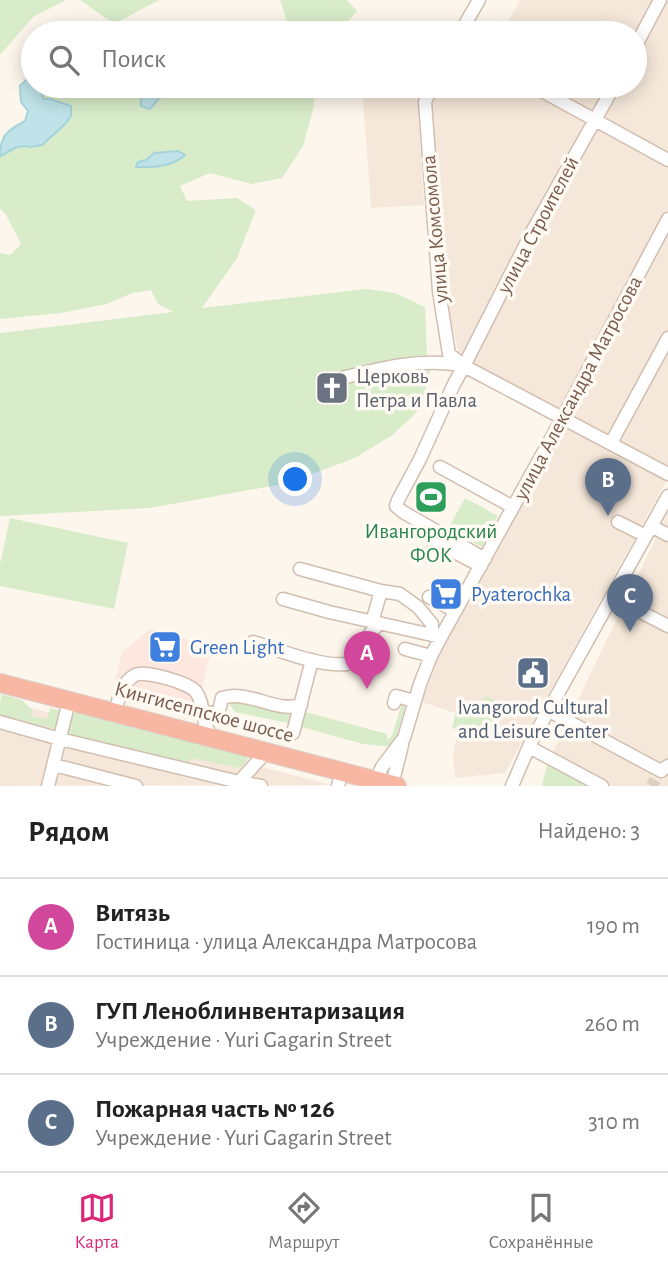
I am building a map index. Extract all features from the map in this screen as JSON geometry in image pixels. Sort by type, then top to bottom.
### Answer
[{"type":"highway","name":"Кингисеппское шоссе","points":[[0,683],[266,752],[340,779],[388,784]]},
{"type":"street","points":[[467,21],[480,0]]},
{"type":"street","points":[[647,24],[660,0]]},
{"type":"street","name":"улица Комсомола","points":[[427,98],[439,291],[449,354],[464,366]]},
{"type":"street","points":[[555,98],[668,160]]},
{"type":"street","name":"улица Строителей","points":[[483,562],[396,506],[454,384],[532,232],[607,98]]},
{"type":"street","name":"улица Александра Матросова","points":[[388,784],[382,767],[404,738],[436,635],[455,611],[483,562],[668,219]]},
{"type":"street","points":[[611,443],[668,338]]},
{"type":"street","points":[[342,378],[378,368],[432,362],[464,366],[668,474]]},
{"type":"street","points":[[440,467],[513,507]]},
{"type":"street","points":[[512,786],[529,747],[668,496]]},
{"type":"street","points":[[618,522],[668,535]]},
{"type":"street","points":[[429,556],[437,543],[483,562]]},
{"type":"street","points":[[300,569],[400,594],[418,607],[432,624],[436,635]]},
{"type":"street","points":[[253,642],[312,660],[347,664],[376,622],[381,591]]},
{"type":"street","points":[[429,597],[455,611]]},
{"type":"street","points":[[612,597],[668,626]]},
{"type":"street","points":[[283,599],[329,612],[436,635]]},
{"type":"street","points":[[405,649],[431,656]]},
{"type":"street","points":[[293,733],[312,660]]},
{"type":"street","points":[[115,713],[125,684],[135,675],[145,674],[173,680],[197,692],[211,738]]},
{"type":"street","points":[[203,715],[219,711],[222,698],[235,695],[281,707],[301,705]]},
{"type":"street","points":[[394,703],[396,696],[414,701]]},
{"type":"street","points":[[48,786],[69,701]]},
{"type":"street","points":[[549,710],[661,772]]},
{"type":"street","points":[[0,722],[239,784],[261,786]]},
{"type":"street","points":[[529,747],[602,786]]},
{"type":"street","points":[[239,784],[266,752]]},
{"type":"street","points":[[54,765],[136,786]]},
{"type":"shaded area","points":[[520,0],[653,0],[642,21],[509,21]]},
{"type":"shaded area","points":[[668,0],[668,153],[603,118],[614,98],[647,98],[647,38]]},
{"type":"shaded area","points":[[363,98],[418,98],[424,205],[371,208]]},
{"type":"shaded area","points":[[433,98],[544,98],[587,121],[460,358],[444,291],[431,102]]},
{"type":"shaded area","points":[[565,98],[601,98],[593,113]]},
{"type":"shaded area","points":[[596,125],[668,165],[668,209],[560,410],[469,366]]},
{"type":"shaded area","points":[[668,229],[668,470],[567,416]]},
{"type":"shaded area","points":[[564,421],[668,478],[505,773],[455,778],[453,755],[461,715],[422,702],[437,660],[460,613]]},
{"type":"shaded area","points":[[668,513],[668,786],[593,786],[548,762]]},
{"type":"shaded area","points":[[150,629],[212,647],[196,711],[113,690],[122,652]]},
{"type":"shaded area","points":[[0,700],[332,785],[0,786]]},
{"type":"green space","points":[[0,0],[66,0],[30,21],[21,21],[21,31],[0,55]]},
{"type":"green space","points":[[80,0],[159,0],[120,21],[110,21]]},
{"type":"green space","points":[[280,0],[347,0],[357,11],[348,21],[287,21]]},
{"type":"green space","points":[[314,98],[303,146],[282,178],[252,184],[210,173],[180,186],[187,201],[237,198],[256,210],[237,258],[202,308],[366,289],[395,293],[425,307],[425,362],[432,362],[421,407],[391,436],[355,458],[288,483],[150,508],[0,516],[0,333],[173,312],[158,304],[151,290],[132,293],[107,304],[61,313],[0,319],[0,253],[10,255],[21,244],[5,213],[0,209],[0,156],[25,145],[44,99]]},
{"type":"green space","points":[[465,498],[498,516],[482,547],[448,529]]},
{"type":"green space","points":[[10,518],[128,543],[114,609],[0,586],[0,564]]},
{"type":"green space","points":[[1,694],[22,700],[32,710],[31,716],[47,719],[50,708],[62,711],[56,729],[0,715]]},
{"type":"green space","points":[[486,696],[503,704],[505,708],[490,738],[452,728],[457,708],[463,710],[466,702],[480,703]]},
{"type":"green space","points":[[237,699],[291,712],[291,720],[288,723],[235,712],[230,705],[231,701]]},
{"type":"green space","points":[[402,703],[406,704],[393,747],[363,744],[298,726],[302,711],[387,734],[387,740],[392,736]]},
{"type":"green space","points":[[77,712],[248,755],[247,761],[240,768],[191,758],[188,764],[68,734],[65,729],[71,713]]},
{"type":"green space","points":[[548,762],[595,786],[542,785]]},
{"type":"water","points":[[20,86],[21,98],[50,99],[71,106],[71,116],[42,145],[17,147],[0,156],[3,138],[25,121],[28,111],[21,102]]},
{"type":"water","points":[[142,98],[159,98],[150,109],[141,106]]},
{"type":"water","points":[[178,151],[185,155],[174,162],[156,167],[136,167],[138,162],[146,160],[154,153]]},
{"type":"tunnel","points":[[652,786],[655,780]]},
{"type":"place","name":"Церковь Петра и Павла","points":[[332,388]]},
{"type":"place","name":"Ивангородский ФОК","points":[[431,497]]},
{"type":"place","name":"ГУП Леноблинвентаризация","points":[[608,516]]},
{"type":"place","name":"Pyaterochka","points":[[446,594]]},
{"type":"place","name":"Пожарная часть № 126","points":[[630,632]]},
{"type":"place","name":"Green Light","points":[[165,647]]},
{"type":"place","name":"Ivangorod Cultural and Leisure Center","points":[[533,673]]},
{"type":"place","name":"Витязь","points":[[367,689]]}]
